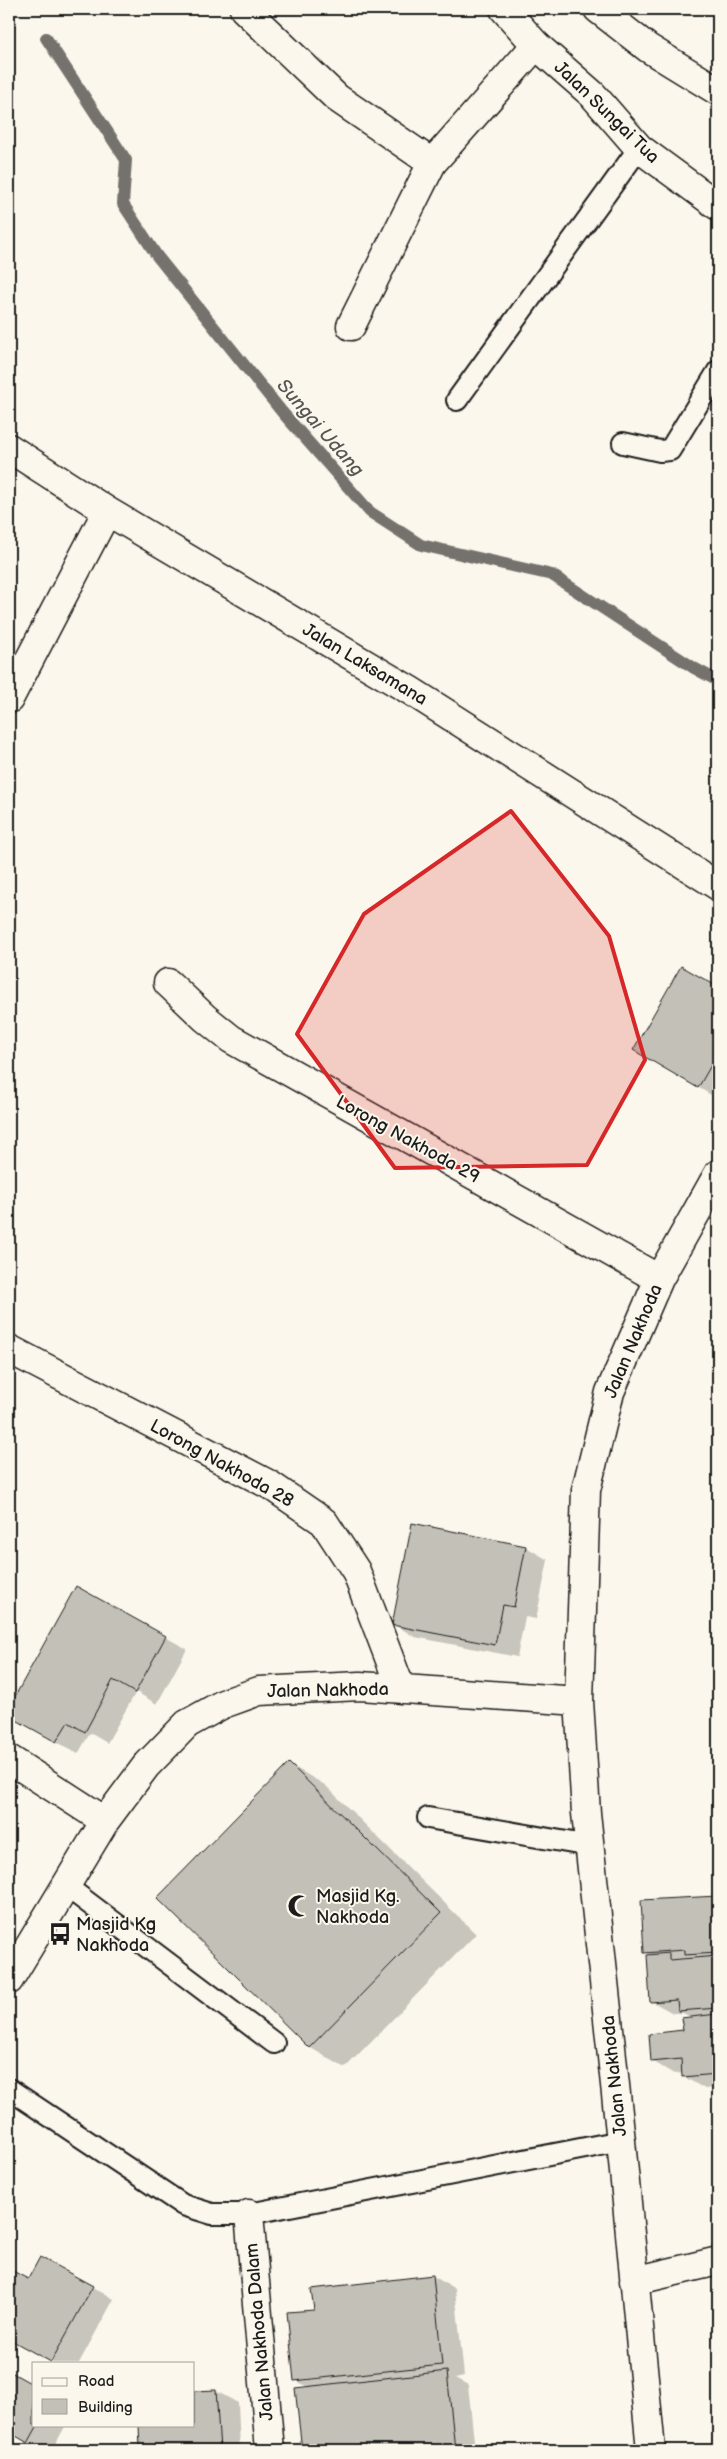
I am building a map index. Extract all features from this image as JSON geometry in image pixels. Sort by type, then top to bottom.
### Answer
[{"type":"street","points":[[244,9],[337,98],[432,163]]},
{"type":"street","name":"Jalan Sungai Tua","points":[[504,9],[536,45],[593,95],[639,148],[718,206]]},
{"type":"street","points":[[598,9],[648,48],[718,91]]},
{"type":"street","points":[[350,326],[432,163],[536,45]]},
{"type":"street","name":"Jalan Laksamana","points":[[9,448],[107,511],[411,691],[718,886]]},
{"type":"street","points":[[9,698],[107,511]]},
{"type":"street","name":"Lorong Nakhoda 29","points":[[168,983],[231,1039],[659,1279]]},
{"type":"street","name":"Jalan Nakhoda","points":[[650,2450],[621,2141],[615,2100],[586,1813],[579,1701],[586,1490],[610,1392],[659,1279],[718,1174]]},
{"type":"street","name":"Lorong Nakhoda 28","points":[[9,1349],[270,1484],[324,1522],[356,1572],[401,1689]]},
{"type":"street","name":"Jalan Nakhoda","points":[[9,1980],[105,1821],[146,1766],[187,1724],[223,1704],[259,1692],[360,1686],[579,1701]]},
{"type":"street","points":[[9,1759],[105,1821]]},
{"type":"street","name":"Jalan Nakhoda Dalam","points":[[249,2214],[270,2450]]},
{"type":"street","points":[[634,2281],[718,2261]]},
{"type":"lane","points":[[457,400],[639,148]]},
{"type":"lane","points":[[623,442],[660,451],[670,450],[718,371]]},
{"type":"lane","points":[[428,1818],[590,1846]]},
{"type":"lane","points":[[66,1886],[274,2042]]},
{"type":"lane","points":[[9,2089],[183,2205],[212,2214],[249,2214],[621,2141]]},
{"type":"highlighted area","points":[[511,811],[609,936],[645,1060],[587,1165],[395,1168],[297,1034],[364,914]]},
{"type":"building","points":[[681,966],[718,987],[718,1053],[698,1088],[633,1050]]},
{"type":"building","points":[[412,1523],[526,1546],[514,1607],[503,1605],[495,1645],[392,1625]]},
{"type":"building","points":[[76,1586],[166,1636],[135,1693],[113,1680],[85,1732],[68,1722],[56,1742],[9,1716],[9,1707]]},
{"type":"building","name":"Masjid Kg. Nakhoda","points":[[289,1763],[441,1913],[309,2048],[157,1898]]},
{"type":"building","points":[[718,1896],[718,1953],[684,1955],[684,1950],[644,1953],[641,1900]]},
{"type":"building","points":[[669,1953],[669,1960],[718,1956],[718,2008],[678,2011],[677,2000],[650,2002],[647,1955]]},
{"type":"building","points":[[718,2014],[718,2074],[682,2077],[681,2059],[651,2062],[649,2034],[683,2030],[681,2018]]},
{"type":"building","points":[[40,2257],[93,2286],[51,2362],[9,2339],[9,2269],[28,2279]]},
{"type":"building","points":[[433,2275],[442,2365],[294,2381],[287,2312],[314,2310],[311,2289]]},
{"type":"building","points":[[9,2371],[32,2384],[32,2426],[37,2426],[28,2443],[9,2432]]},
{"type":"building","points":[[447,2371],[455,2450],[302,2450],[295,2388]]},
{"type":"building","points":[[216,2390],[220,2450],[140,2450],[139,2426],[195,2426],[195,2391]]},
{"type":"waterway","name":"Sungai Udang","points":[[46,38],[126,160],[123,204],[157,256],[282,412],[370,512],[421,545],[552,575],[694,668],[718,681]]},
{"type":"place","name":"Masjid Kg. Nakhoda","points":[[299,1906]]},
{"type":"place","name":"Masjid Kg Nakhoda","points":[[60,1934]]}]
